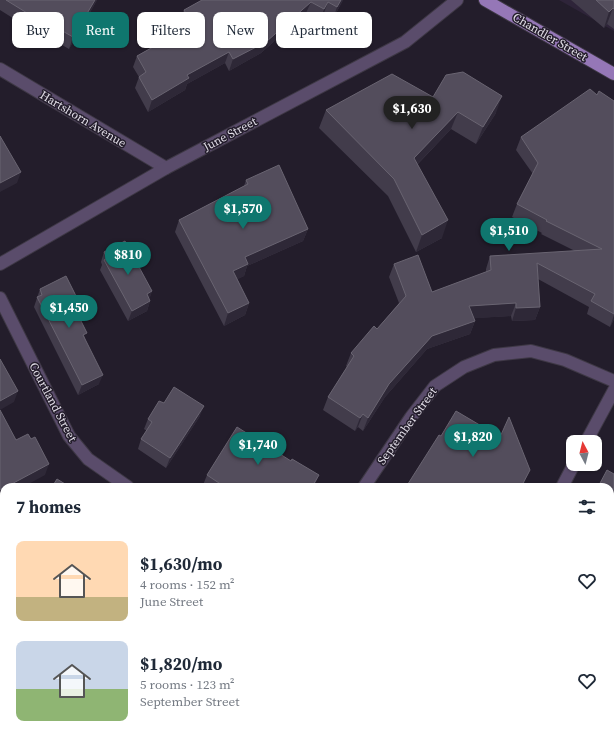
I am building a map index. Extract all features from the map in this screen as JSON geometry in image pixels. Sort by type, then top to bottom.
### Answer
[{"type":"main road","name":"Chandler Street","points":[[485,0],[614,74]]},
{"type":"street","name":"June Street","points":[[0,264],[166,168],[405,42],[457,0]]},
{"type":"street","name":"Hartshorn Avenue","points":[[0,69],[166,168]]},
{"type":"street","name":"Courtland Street","points":[[0,298],[69,436],[88,459],[122,483]]},
{"type":"street","name":"September Street","points":[[367,483],[411,417],[435,386],[464,367],[494,355],[531,351],[565,360],[614,382]]},
{"type":"street","points":[[590,435],[614,390]]},
{"type":"street","points":[[564,483],[570,471]]},
{"type":"shaded area","points":[[559,0],[614,0],[614,31]]},
{"type":"building","points":[[6,0],[95,0],[88,12],[72,12],[72,36],[64,32],[64,12],[25,12]]},
{"type":"building","points":[[202,0],[341,0],[337,7],[328,2],[324,9],[311,2],[300,12],[276,12],[276,33],[268,40],[268,12],[213,12],[213,48],[254,48],[233,59],[229,52],[187,75],[189,78],[152,100],[139,77],[146,72],[137,56],[151,48],[205,48],[205,12],[185,12],[184,10]]},
{"type":"building","points":[[596,0],[614,0],[614,9],[613,8],[609,12]]},
{"type":"building","points":[[463,72],[502,96],[483,127],[458,112],[414,158],[448,220],[422,235],[394,179],[326,110],[392,74],[433,97],[446,75]]},
{"type":"building","points":[[590,89],[597,95],[599,91],[614,101],[614,314],[591,301],[595,294],[537,263],[540,307],[516,308],[516,303],[469,306],[475,321],[432,336],[389,384],[368,418],[363,414],[360,418],[328,397],[354,356],[351,353],[374,326],[377,329],[406,296],[394,264],[418,255],[432,292],[491,270],[490,256],[602,249],[546,221],[547,220],[517,204],[538,163],[521,137]]},
{"type":"building","points":[[0,136],[21,172],[0,183]]},
{"type":"building","points":[[279,165],[308,229],[245,257],[248,264],[233,271],[249,303],[228,313],[179,220],[248,184],[246,180]]},
{"type":"building","points":[[125,241],[152,291],[147,294],[150,301],[132,311],[104,260],[107,258],[104,252]]},
{"type":"building","points":[[66,276],[76,296],[70,299],[87,333],[83,335],[103,375],[82,385],[37,297],[42,295],[40,289]]},
{"type":"building","points":[[0,359],[18,391],[0,401]]},
{"type":"building","points":[[174,387],[204,406],[170,458],[141,439],[152,422],[148,419],[159,401],[164,403]]},
{"type":"building","points":[[0,410],[16,440],[28,434],[31,439],[35,437],[49,464],[13,483],[0,483]]},
{"type":"building","points":[[456,411],[500,437],[509,417],[530,470],[523,483],[409,483],[439,435],[441,436]]},
{"type":"building","points":[[237,427],[291,461],[292,459],[319,475],[314,483],[219,483],[207,475]]},
{"type":"building","points":[[607,470],[614,474],[614,483],[600,483]]},
{"type":"building","points":[[57,479],[64,483],[54,483]]}]
